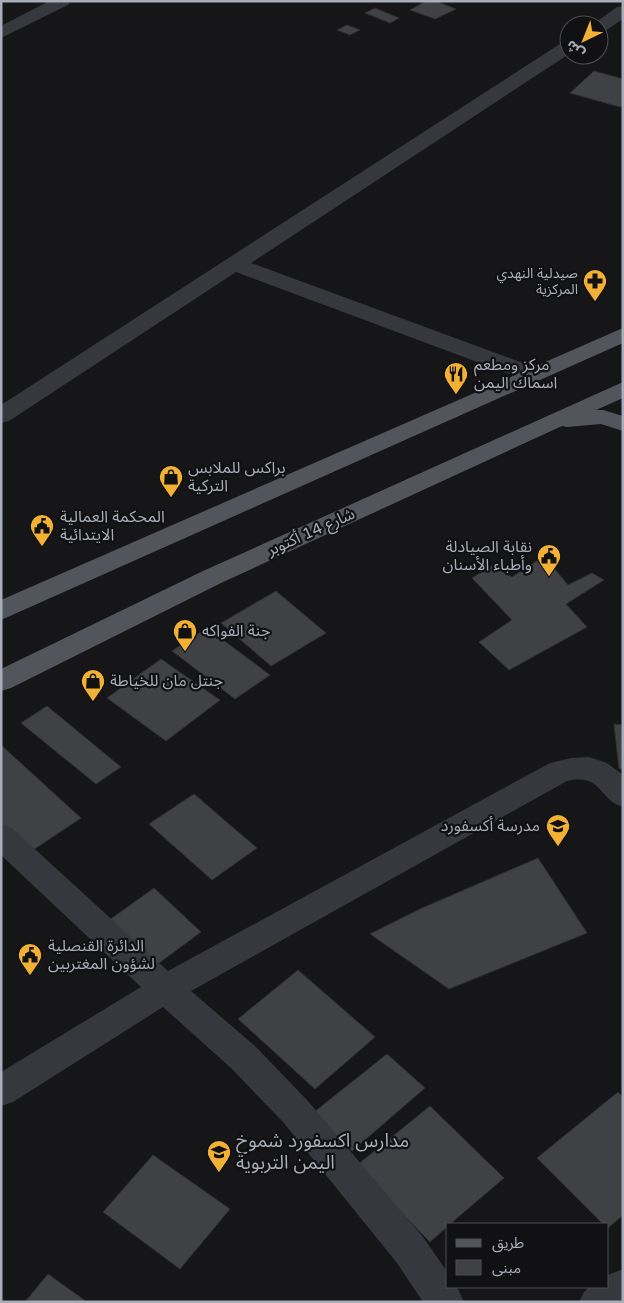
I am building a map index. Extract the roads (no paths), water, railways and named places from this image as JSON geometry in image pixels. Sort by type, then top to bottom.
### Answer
[{"type":"main road","points":[[1,611],[623,335]]},
{"type":"main road","name":"شارع 14 أكتوبر","points":[[1,681],[212,577],[623,389]]},
{"type":"main road","points":[[545,424],[593,417],[603,417],[623,424]]},
{"type":"street","points":[[1,33],[62,1]]},
{"type":"street","points":[[609,20],[623,11]]},
{"type":"street","points":[[1,416],[237,265],[559,53]]},
{"type":"street","points":[[237,265],[532,374]]},
{"type":"street","points":[[1,1091],[165,989],[560,771],[576,767],[590,768],[601,772],[612,781],[623,796]]},
{"type":"street","points":[[1,836],[165,989],[244,1058],[295,1111],[410,1250],[445,1302]]},
{"type":"street","points":[[598,1302],[623,1287]]},
{"type":"place","name":"صيدلية النهدي المركزية","points":[[595,302]]},
{"type":"place","name":"مركز ومطعم اسماك اليمن","points":[[456,395]]},
{"type":"place","name":"براكس للملابس التركية","points":[[171,498]]},
{"type":"place","name":"المحكمة العمالية الايتدائية","points":[[42,547]]},
{"type":"place","name":"نقابة الصيادلة وأطباء الأسنان","points":[[549,577]]},
{"type":"place","name":"جنة الفواكه","points":[[185,652]]},
{"type":"place","name":"جنتل مان للخياطة","points":[[93,702]]},
{"type":"place","name":"مدرسة أكسفورد","points":[[558,847]]},
{"type":"place","name":"الدائرة القنصلية لشؤون المغتربين","points":[[30,976]]},
{"type":"place","name":"مدارس اكسفورد شموخ اليمن التربوية","points":[[219,1173]]}]
